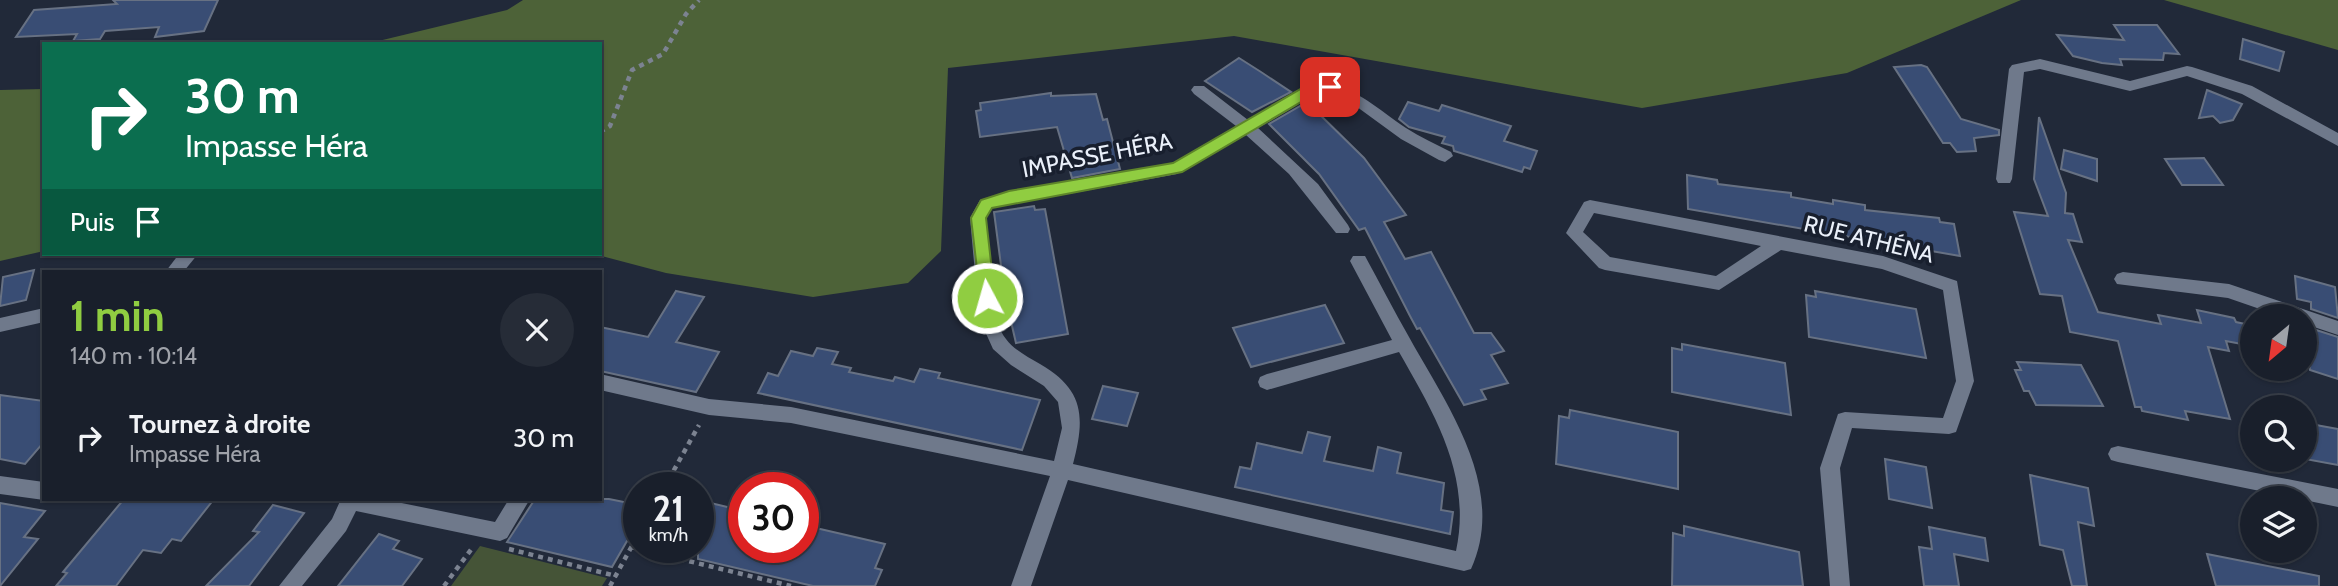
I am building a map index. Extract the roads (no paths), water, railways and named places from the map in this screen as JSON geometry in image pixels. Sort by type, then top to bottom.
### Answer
[{"type":"street","points":[[2004,179],[2017,69],[2040,64],[2130,86],[2187,71],[2247,90],[2338,140]]},
{"type":"street","name":"IMPASSE HÉRA","points":[[1020,586],[1060,472],[1071,413],[1066,397],[1032,366],[1010,356],[989,325],[978,218],[986,204],[1009,197],[1177,168],[1309,91],[1330,87],[1355,97],[1401,132],[1445,156]]},
{"type":"street","points":[[1199,90],[1249,127],[1320,194],[1342,229]]},
{"type":"street","name":"RUE ATHÉNA","points":[[1778,243],[1719,283],[1605,263],[1574,233],[1590,206],[1883,263],[1951,286],[1965,381],[1948,426],[1845,420],[1830,468],[1840,586]]},
{"type":"street","points":[[175,270],[187,256]]},
{"type":"street","points":[[602,382],[709,407],[791,415],[1138,486],[1464,562],[1471,520],[1466,469],[1458,440],[1359,261]]},
{"type":"street","points":[[2123,279],[2229,291],[2266,304]]},
{"type":"street","points":[[0,325],[42,315]]},
{"type":"street","points":[[2317,321],[2338,328]]},
{"type":"street","points":[[1267,382],[1403,344]]},
{"type":"street","points":[[2118,454],[2338,498]]},
{"type":"street","points":[[0,485],[42,491]]},
{"type":"street","points":[[289,586],[339,525],[351,501]]},
{"type":"street","points":[[356,501],[500,532],[519,501]]}]
